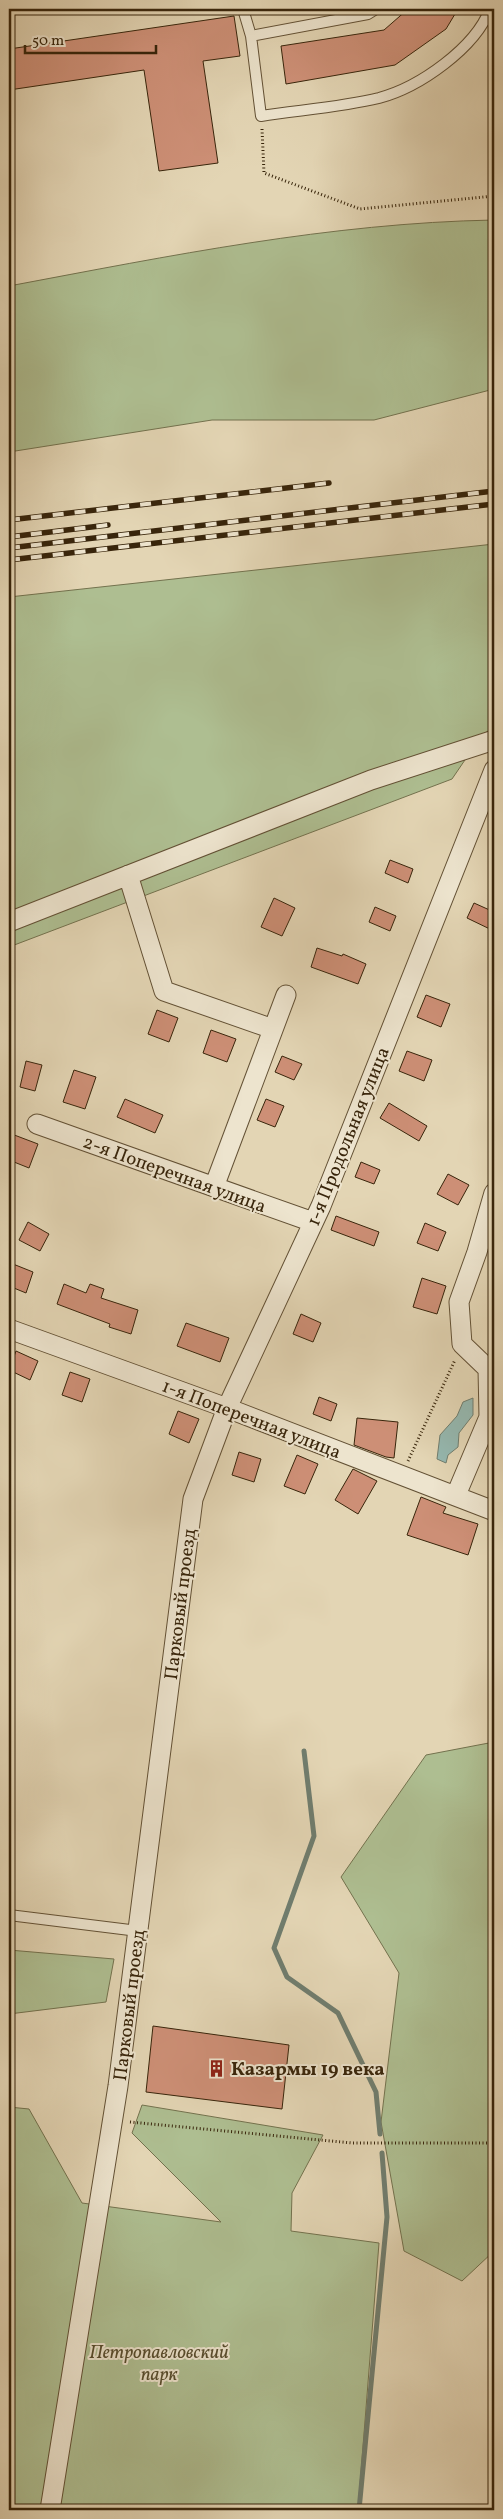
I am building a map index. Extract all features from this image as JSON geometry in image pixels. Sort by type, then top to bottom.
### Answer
[{"type":"street","points":[[9,922],[371,780],[494,740]]},
{"type":"street","name":"1-я Продольная улица","points":[[193,1499],[227,1408],[313,1222],[494,770]]},
{"type":"street","points":[[128,875],[164,991],[273,1029]]},
{"type":"street","points":[[214,1187],[286,996]]},
{"type":"street","name":"2-я Поперечная улица","points":[[37,1124],[313,1222]]},
{"type":"street","points":[[456,1495],[489,1417],[488,1369],[462,1344],[459,1302],[486,1254],[494,1193]]},
{"type":"street","name":"1-я Поперечная улица","points":[[9,1329],[227,1408],[494,1511]]},
{"type":"street","name":"Парковый проезд","points":[[50,2510],[112,2120],[193,1499]]},
{"type":"lane","points":[[243,9],[251,36],[262,116],[380,97],[426,77],[465,48],[490,9]]},
{"type":"lane","points":[[251,36],[368,14],[376,9]]},
{"type":"lane","points":[[9,1915],[138,1932]]},
{"type":"path","points":[[262,116],[264,173],[360,209],[494,196]]},
{"type":"path","points":[[402,1475],[462,1344]]},
{"type":"path","points":[[112,2120],[352,2143],[494,2144]]},
{"type":"green space","points":[[494,220],[494,389],[374,420],[212,420],[9,452],[9,286],[129,263],[311,234],[433,222]]},
{"type":"green space","points":[[494,544],[494,727],[482,735],[452,779],[9,947],[9,597]]},
{"type":"green space","points":[[494,1742],[494,2251],[462,2281],[404,2251],[381,2122],[399,1973],[341,1877],[426,1755]]},
{"type":"green space","points":[[9,1950],[114,1959],[106,2002],[9,2014]]},
{"type":"green space","name":"Петропавловский парк","points":[[142,2105],[323,2135],[292,2193],[291,2231],[379,2243],[358,2510],[9,2510],[9,2107],[29,2109],[82,2203],[221,2222],[132,2133]]},
{"type":"water","points":[[473,1398],[473,1415],[459,1433],[458,1447],[448,1455],[446,1463],[437,1459],[440,1435],[457,1416],[463,1402]]},
{"type":"building","points":[[408,9],[458,9],[446,29],[395,65],[286,84],[281,46],[384,30]]},
{"type":"building","points":[[234,16],[240,56],[203,61],[218,163],[159,171],[144,70],[9,90],[9,49]]},
{"type":"building","points":[[390,860],[413,869],[408,883],[385,873]]},
{"type":"building","points":[[274,898],[295,908],[282,936],[261,927]]},
{"type":"building","points":[[474,903],[494,912],[494,931],[467,918]]},
{"type":"building","points":[[375,907],[396,916],[390,931],[369,922]]},
{"type":"building","points":[[317,948],[342,956],[343,954],[366,964],[358,984],[311,967]]},
{"type":"building","points":[[426,995],[450,1004],[441,1027],[417,1017]]},
{"type":"building","points":[[157,1010],[178,1018],[169,1042],[148,1034]]},
{"type":"building","points":[[211,1030],[236,1039],[227,1062],[203,1053]]},
{"type":"building","points":[[407,1051],[432,1060],[424,1081],[399,1071]]},
{"type":"building","points":[[282,1056],[302,1064],[294,1080],[275,1072]]},
{"type":"building","points":[[26,1061],[42,1065],[35,1091],[20,1087]]},
{"type":"building","points":[[74,1070],[96,1077],[85,1109],[63,1102]]},
{"type":"building","points":[[125,1099],[163,1115],[155,1133],[117,1117]]},
{"type":"building","points":[[266,1099],[284,1106],[275,1127],[257,1120]]},
{"type":"building","points":[[389,1103],[427,1126],[419,1141],[380,1118]]},
{"type":"building","points":[[9,1133],[38,1144],[29,1168],[9,1160]]},
{"type":"building","points":[[361,1162],[380,1170],[374,1184],[355,1177]]},
{"type":"building","points":[[448,1174],[469,1185],[458,1205],[437,1194]]},
{"type":"building","points":[[336,1216],[379,1232],[374,1246],[331,1230]]},
{"type":"building","points":[[28,1222],[49,1234],[40,1251],[19,1240]]},
{"type":"building","points":[[425,1223],[446,1232],[438,1251],[417,1243]]},
{"type":"building","points":[[13,1264],[33,1272],[26,1293],[9,1286],[9,1275]]},
{"type":"building","points":[[422,1278],[446,1286],[437,1314],[413,1307]]},
{"type":"building","points":[[64,1284],[86,1293],[90,1284],[104,1289],[101,1298],[138,1310],[131,1334],[109,1327],[110,1324],[57,1304]]},
{"type":"building","points":[[301,1314],[321,1323],[313,1342],[293,1334]]},
{"type":"building","points":[[186,1323],[229,1338],[220,1362],[177,1346]]},
{"type":"building","points":[[16,1351],[38,1361],[30,1380],[9,1370]]},
{"type":"building","points":[[70,1372],[90,1379],[82,1402],[62,1395]]},
{"type":"building","points":[[319,1397],[337,1404],[331,1421],[313,1414]]},
{"type":"building","points":[[178,1411],[199,1419],[189,1443],[169,1434]]},
{"type":"building","points":[[357,1418],[398,1422],[394,1458],[386,1457],[354,1445]]},
{"type":"building","points":[[239,1452],[261,1459],[254,1482],[232,1475]]},
{"type":"building","points":[[297,1455],[318,1464],[305,1494],[284,1486]]},
{"type":"building","points":[[353,1469],[377,1481],[358,1514],[335,1500]]},
{"type":"building","points":[[421,1497],[446,1507],[443,1513],[478,1524],[468,1555],[407,1535]]},
{"type":"building","name":"Казармы 19 века","points":[[153,2026],[289,2045],[282,2109],[146,2092]]},
{"type":"waterway","points":[[304,1751],[314,1836],[274,1948],[287,1977],[338,2013],[376,2092],[380,2134]]},
{"type":"waterway","points":[[359,2510],[387,2217],[382,2153]]},
{"type":"railway","points":[[9,520],[329,483]]},
{"type":"railway","points":[[9,548],[494,491]]},
{"type":"railway","points":[[9,560],[494,504]]},
{"type":"railway","points":[[9,537],[108,525]]},
{"type":"place","name":"Казармы 19 века","points":[[217,2068]]}]
